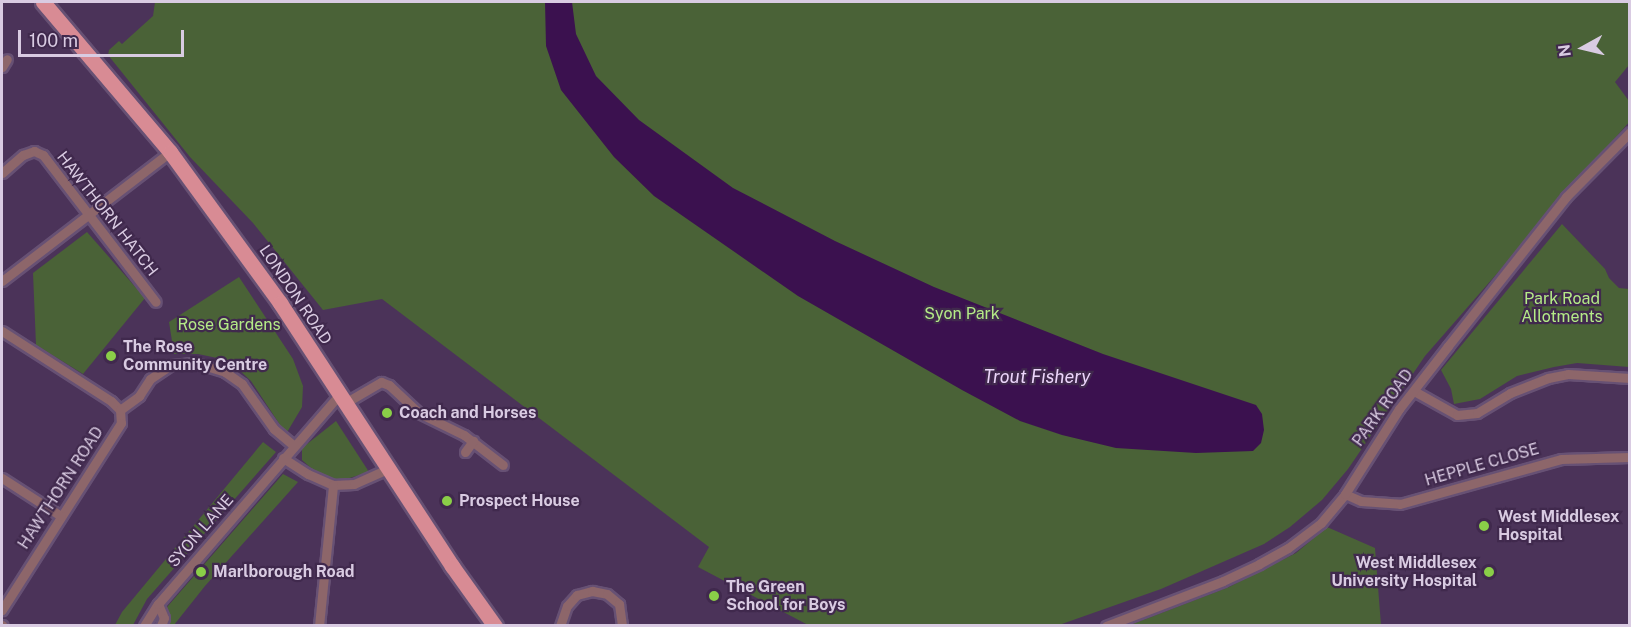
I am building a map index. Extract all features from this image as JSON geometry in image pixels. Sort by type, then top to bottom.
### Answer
[{"type":"main road","name":"LONDON ROAD","points":[[43,2],[170,152],[280,303],[388,469],[495,626]]},
{"type":"street","name":"PARK ROAD","points":[[1106,626],[1223,581],[1288,548],[1321,523],[1345,494],[1384,430],[1562,202],[1629,132]]},
{"type":"street","name":"HAWTHORN HATCH","points":[[2,174],[23,155],[34,151],[43,155],[156,302]]},
{"type":"street","points":[[2,281],[170,152]]},
{"type":"street","points":[[2,331],[111,401],[120,410],[139,396],[150,379],[171,365],[196,363],[225,372],[242,384],[274,429],[294,446]]},
{"type":"street","points":[[1414,391],[1457,415],[1477,413],[1510,393],[1548,378],[1568,374],[1629,378]]},
{"type":"street","name":"SYON LANE","points":[[144,626],[158,604],[283,458],[342,399],[381,382],[389,385],[419,413],[473,441]]},
{"type":"street","name":"HAWTHORN ROAD","points":[[2,609],[121,423],[120,410]]},
{"type":"street","points":[[465,452],[473,441],[502,465]]},
{"type":"street","name":"HEPPLE CLOSE","points":[[1345,494],[1361,501],[1400,504],[1561,459],[1629,457]]},
{"type":"street","points":[[283,458],[308,474],[333,485],[354,484],[388,469]]},
{"type":"street","points":[[2,478],[61,516]]},
{"type":"street","points":[[318,626],[333,485]]},
{"type":"street","points":[[560,626],[567,606],[577,595],[592,591],[607,594],[619,604],[622,626]]},
{"type":"street","points":[[158,604],[164,618],[161,626]]},
{"type":"green space","name":"Syon Park","points":[[155,2],[1629,2],[1629,65],[1615,82],[1629,101],[1630,121],[1425,356],[1348,469],[1322,500],[1290,527],[1264,544],[1161,589],[1059,625],[810,626],[698,567],[709,547],[382,299],[323,310],[253,223],[190,157],[108,55],[109,50],[119,41],[122,44],[153,16]]},
{"type":"green space","name":"Park Road Allotments","points":[[1562,224],[1605,269],[1609,278],[1619,288],[1629,289],[1629,367],[1577,363],[1554,367],[1517,376],[1480,399],[1454,404],[1451,389],[1441,370]]},
{"type":"green space","points":[[87,232],[145,298],[83,374],[36,345],[33,273]]},
{"type":"green space","name":"Rose Gardens","points":[[239,277],[293,359],[303,386],[302,407],[286,434],[251,381],[236,367],[222,359],[198,354],[174,354],[169,322]]},
{"type":"green space","points":[[336,421],[369,472],[340,481],[320,476],[302,460],[302,448]]},
{"type":"green space","points":[[263,442],[276,452],[147,599],[133,625],[115,625],[122,612]]},
{"type":"green space","points":[[283,474],[298,482],[205,586],[174,625],[167,625],[169,619],[167,607]]},
{"type":"green space","points":[[1327,527],[1375,548],[1381,625],[1130,625],[1229,587],[1296,553]]},
{"type":"water","name":"Trout Fishery","points":[[545,2],[572,2],[576,34],[596,76],[639,120],[733,188],[835,241],[934,287],[1103,354],[1256,405],[1262,414],[1264,430],[1261,443],[1253,451],[1196,453],[1116,448],[1062,435],[1020,421],[798,296],[654,196],[614,157],[561,90],[546,46]]},
{"type":"place","name":"The Rose Community Centre","points":[[111,356]]},
{"type":"place","name":"Coach and Horses","points":[[387,413]]},
{"type":"place","name":"Prospect House","points":[[447,501]]},
{"type":"place","name":"West Middlesex Hospital","points":[[1484,526]]},
{"type":"place","name":"Marlborough Road","points":[[201,572]]},
{"type":"place","name":"West Middlesex University Hospital","points":[[1489,572]]},
{"type":"place","name":"The Green School for Boys","points":[[714,596]]}]
